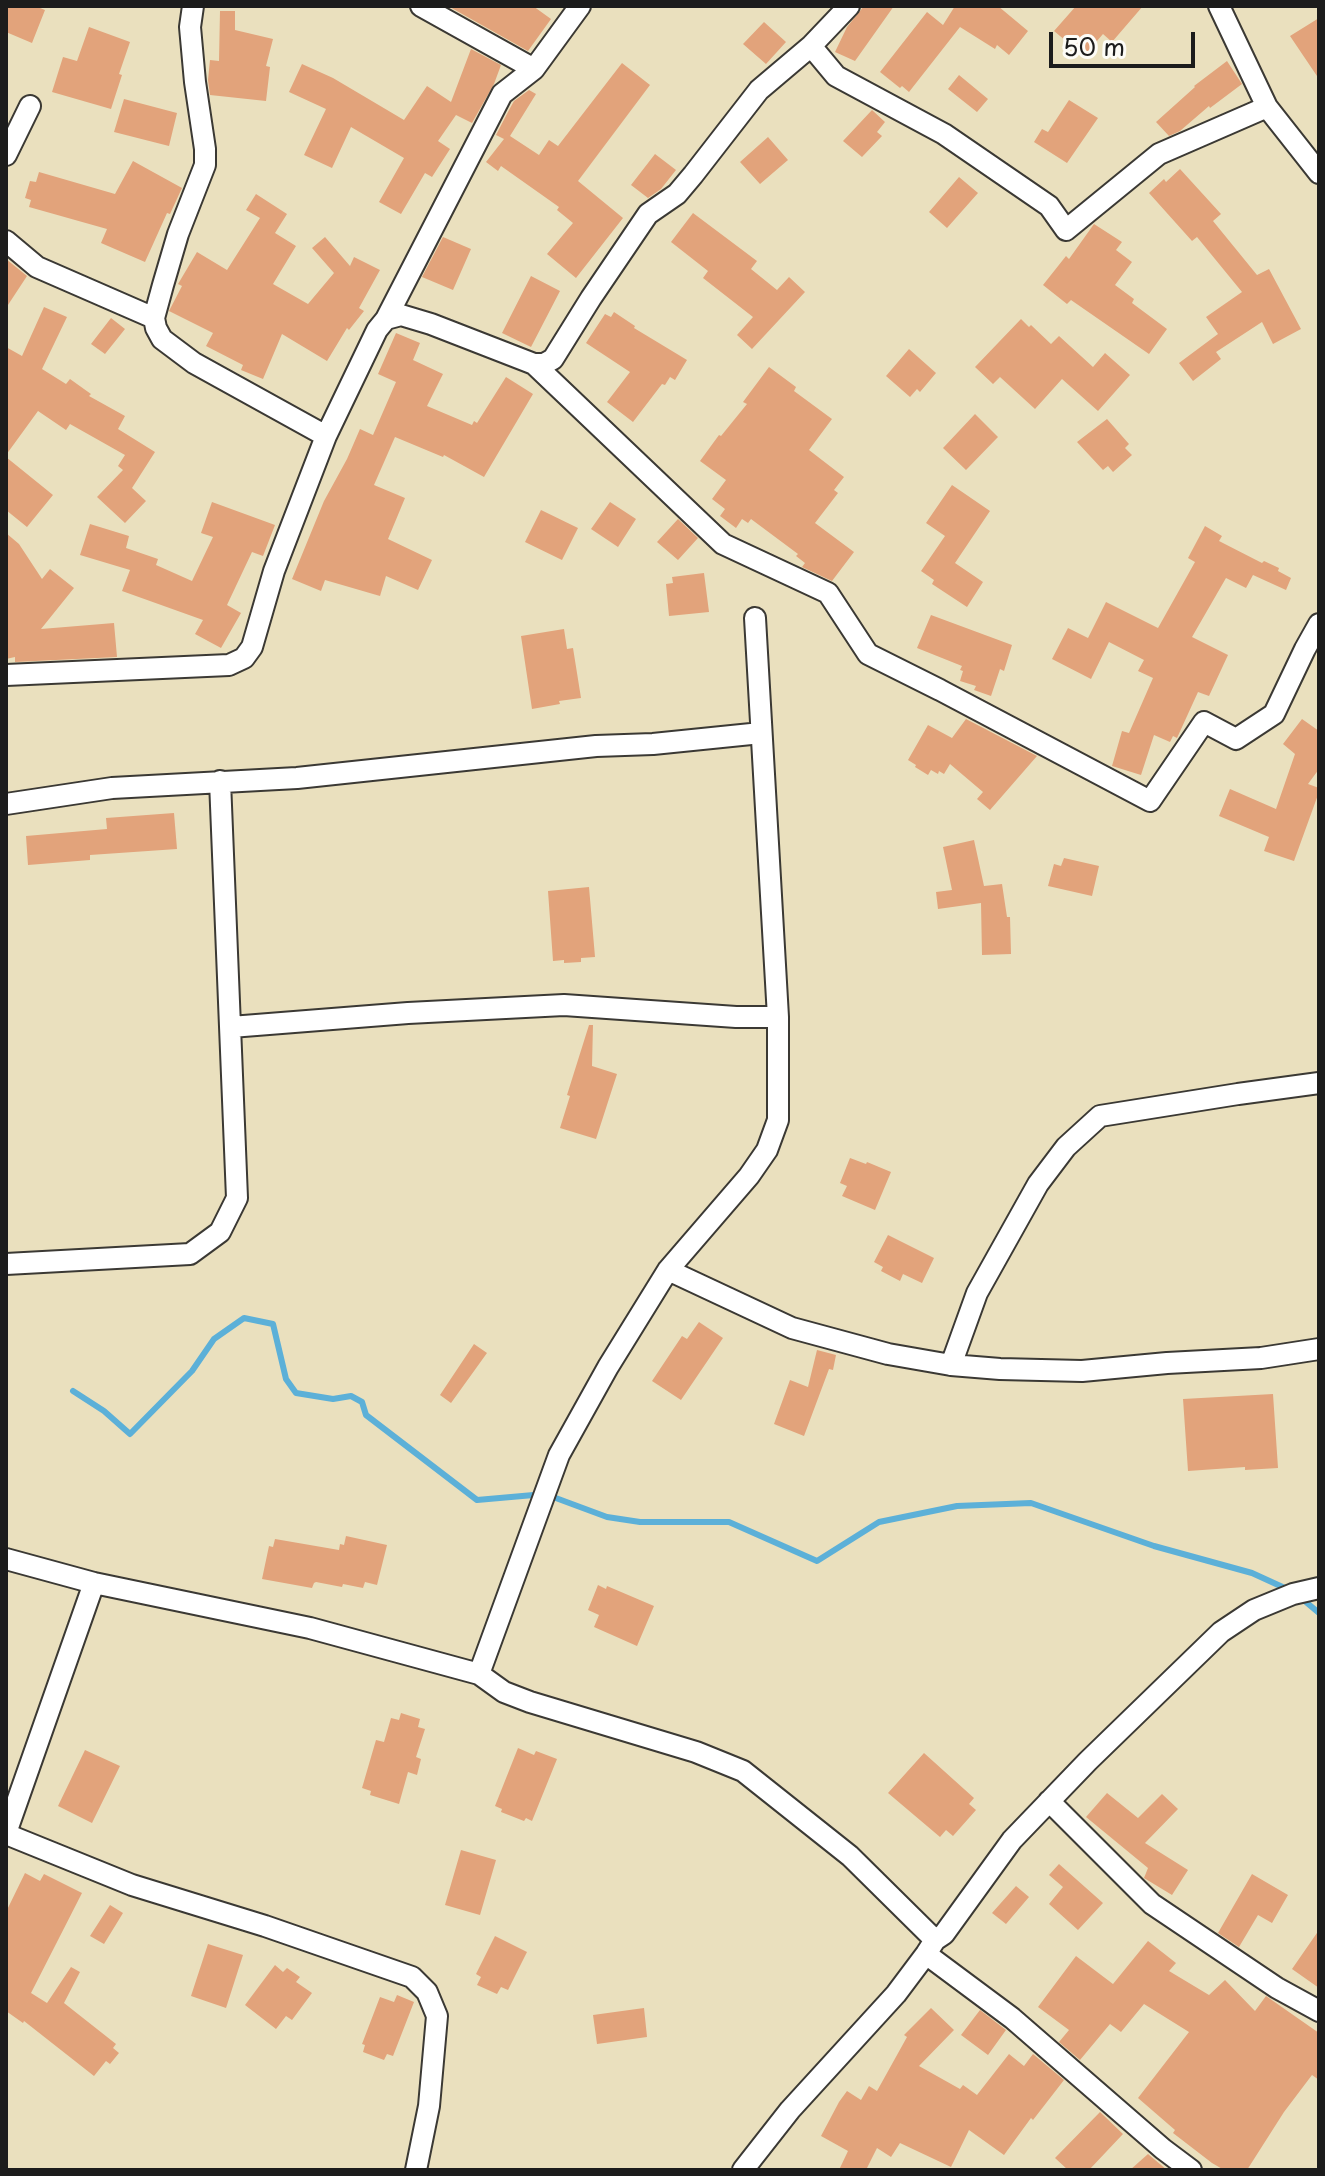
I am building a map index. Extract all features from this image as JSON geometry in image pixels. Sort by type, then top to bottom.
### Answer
[{"type":"street","points":[[193,6],[190,27],[205,165],[178,234],[154,318],[156,328],[162,339],[194,363],[326,436]]},
{"type":"street","points":[[421,6],[534,69]]},
{"type":"street","points":[[6,675],[190,668],[229,665],[244,658],[252,647],[274,571],[326,436],[377,330],[386,319],[502,94],[534,69],[580,6]]},
{"type":"street","points":[[386,319],[401,315],[431,324],[534,364],[544,364],[553,359],[648,214],[677,194],[759,90],[811,46],[849,6]]},
{"type":"street","points":[[1219,6],[1267,107],[1319,173]]},
{"type":"street","points":[[811,46],[836,76],[944,134],[1049,206],[1066,230],[1159,154],[1267,107]]},
{"type":"street","points":[[6,155],[30,106]]},
{"type":"street","points":[[6,241],[37,267],[154,318]]},
{"type":"street","points":[[534,364],[723,544],[828,593],[868,654],[1150,801],[1204,722],[1236,739],[1274,714],[1319,624]]},
{"type":"street","points":[[479,1674],[559,1455],[608,1367],[668,1270],[749,1176],[767,1150],[778,1120],[778,1017],[755,618]]},
{"type":"street","points":[[6,804],[112,788],[297,778],[596,746],[653,744],[761,733]]},
{"type":"street","points":[[6,1264],[190,1254],[220,1232],[237,1198],[220,781]]},
{"type":"street","points":[[231,1027],[564,1005],[778,1017]]},
{"type":"street","points":[[951,1365],[977,1293],[1038,1184],[1066,1147],[1100,1116],[1319,1083]]},
{"type":"street","points":[[668,1270],[792,1328],[888,1354],[951,1365],[1082,1371],[1261,1358],[1319,1349]]},
{"type":"street","points":[[6,1559],[94,1583],[310,1628],[479,1674],[504,1692],[530,1702],[696,1752],[743,1771],[850,1856],[931,1947],[1151,2139],[1191,2170]]},
{"type":"street","points":[[94,1583],[6,1834],[132,1885],[265,1926],[412,1977],[427,1992],[437,2016],[429,2106],[416,2170]]},
{"type":"street","points":[[743,2170],[790,2110],[896,1994],[1012,1840],[1088,1761],[1221,1632],[1254,1610],[1293,1594],[1319,1588]]},
{"type":"street","points":[[1049,1801],[1152,1904],[1277,1988],[1319,2011]]},
{"type":"building","points":[[6,6],[35,6],[45,10],[32,43],[6,32]]},
{"type":"building","points":[[448,6],[533,6],[551,19],[528,51]]},
{"type":"building","points":[[864,6],[894,6],[855,61],[835,52],[847,27]]},
{"type":"building","points":[[955,6],[998,6],[1028,31],[1009,55],[997,45],[995,49],[960,27],[909,92],[880,72],[927,12],[943,25]]},
{"type":"building","points":[[1076,6],[1143,6],[1112,42],[1103,34],[1084,56],[1054,31]]},
{"type":"building","points":[[220,11],[235,11],[235,30],[273,39],[266,66],[270,67],[266,101],[210,95],[210,60],[219,61]]},
{"type":"building","points":[[1319,18],[1319,79],[1290,36]]},
{"type":"building","points":[[764,22],[786,42],[766,64],[743,44]]},
{"type":"building","points":[[89,27],[130,42],[111,109],[52,92],[63,57],[77,61]]},
{"type":"building","points":[[471,49],[501,65],[494,84],[472,123],[456,115],[438,141],[450,149],[432,177],[425,173],[401,214],[379,202],[404,158],[351,127],[332,168],[304,155],[326,109],[289,92],[302,64],[333,78],[404,120],[427,86],[451,102]]},
{"type":"building","points":[[1227,61],[1242,84],[1169,136],[1156,122],[1194,86]]},
{"type":"building","points":[[622,63],[650,85],[578,181],[623,218],[576,278],[547,254],[573,223],[557,210],[559,207],[501,166],[498,171],[486,162],[504,139],[496,135],[514,101],[529,90],[536,94],[510,136],[539,155],[549,140],[558,146]]},
{"type":"building","points":[[959,75],[988,99],[977,112],[948,89]]},
{"type":"building","points":[[124,99],[177,113],[169,146],[114,132]]},
{"type":"building","points":[[1069,100],[1098,118],[1067,163],[1034,142],[1042,129],[1048,132]]},
{"type":"building","points":[[872,110],[885,122],[877,132],[882,136],[862,157],[843,141]]},
{"type":"building","points":[[768,137],[788,160],[760,184],[740,162]]},
{"type":"building","points":[[655,154],[676,170],[661,189],[648,198],[631,185]]},
{"type":"building","points":[[133,161],[182,188],[145,262],[101,243],[107,229],[29,207],[31,200],[25,198],[30,181],[36,182],[39,172],[115,194]]},
{"type":"building","points":[[1180,169],[1221,214],[1213,221],[1257,275],[1269,269],[1301,329],[1273,344],[1262,322],[1216,352],[1221,359],[1193,381],[1179,363],[1218,334],[1206,317],[1242,292],[1197,237],[1192,241],[1149,193]]},
{"type":"building","points":[[959,177],[978,193],[947,228],[929,212]]},
{"type":"building","points":[[256,194],[287,214],[275,233],[296,246],[273,284],[308,304],[334,273],[312,248],[325,237],[350,266],[354,257],[380,270],[359,308],[364,311],[349,330],[347,328],[327,361],[282,334],[263,379],[241,370],[243,365],[206,346],[213,333],[169,311],[182,286],[178,284],[197,252],[227,270],[260,218],[246,210]]},
{"type":"building","points":[[693,213],[757,261],[751,269],[777,290],[789,277],[805,292],[752,349],[737,335],[753,317],[703,278],[708,271],[671,242]]},
{"type":"building","points":[[1094,224],[1122,242],[1116,250],[1132,262],[1115,285],[1134,299],[1132,303],[1167,329],[1149,354],[1071,300],[1067,304],[1043,285],[1066,256],[1069,259]]},
{"type":"building","points":[[443,237],[471,249],[453,290],[422,277]]},
{"type":"building","points":[[6,259],[27,276],[6,308]]},
{"type":"building","points":[[531,276],[560,291],[531,347],[502,333]]},
{"type":"building","points":[[44,307],[67,317],[42,369],[66,384],[70,379],[91,394],[89,396],[125,416],[118,429],[155,452],[132,488],[146,501],[125,523],[97,497],[123,470],[118,466],[125,455],[70,424],[66,430],[38,411],[6,455],[6,347],[22,356]]},
{"type":"building","points":[[614,312],[687,360],[675,380],[670,377],[665,385],[662,384],[633,422],[607,402],[630,372],[586,343],[605,314],[611,317]]},
{"type":"building","points":[[111,318],[125,329],[105,354],[91,344]]},
{"type":"building","points":[[1021,319],[1051,344],[1059,336],[1093,367],[1105,353],[1130,375],[1098,411],[1062,379],[1035,409],[1000,377],[993,384],[975,367]]},
{"type":"building","points":[[396,333],[420,343],[413,360],[443,374],[427,406],[472,425],[474,421],[477,423],[506,377],[533,394],[484,477],[444,455],[395,437],[374,485],[405,498],[388,539],[432,560],[418,590],[386,576],[380,596],[325,580],[321,591],[292,579],[324,501],[360,429],[373,435],[396,382],[378,374]]},
{"type":"building","points":[[909,349],[936,373],[920,392],[917,389],[910,397],[886,376]]},
{"type":"building","points":[[769,367],[796,387],[794,391],[832,419],[809,450],[844,477],[834,490],[838,493],[815,523],[854,552],[832,581],[802,567],[805,563],[796,556],[798,554],[751,519],[748,523],[742,519],[736,528],[720,516],[725,509],[712,499],[726,480],[700,461],[747,404],[743,402]]},
{"type":"building","points":[[975,414],[998,437],[966,470],[943,448]]},
{"type":"building","points":[[1107,419],[1129,444],[1125,448],[1132,455],[1113,472],[1108,466],[1103,470],[1077,442]]},
{"type":"building","points":[[6,457],[53,495],[27,527],[6,510]]},
{"type":"building","points":[[952,485],[990,511],[955,563],[983,582],[967,607],[932,584],[934,580],[921,571],[945,536],[926,523]]},
{"type":"building","points":[[212,502],[275,525],[263,556],[252,552],[227,605],[241,613],[221,648],[195,634],[203,620],[122,591],[130,570],[80,555],[90,524],[129,536],[126,548],[158,559],[156,565],[192,581],[213,537],[201,533]]},
{"type":"building","points":[[610,502],[636,519],[618,547],[591,529]]},
{"type":"building","points":[[541,510],[578,528],[562,560],[525,542]]},
{"type":"building","points":[[678,519],[698,538],[678,560],[657,542]]},
{"type":"building","points":[[1205,526],[1222,536],[1219,541],[1262,563],[1264,561],[1279,568],[1278,571],[1291,578],[1286,590],[1253,575],[1246,588],[1226,578],[1192,637],[1228,655],[1209,696],[1198,692],[1177,738],[1173,736],[1170,742],[1154,735],[1141,775],[1112,766],[1122,731],[1129,733],[1153,678],[1138,671],[1144,660],[1109,642],[1091,679],[1052,659],[1068,628],[1088,638],[1106,602],[1158,628],[1195,562],[1188,558]]},
{"type":"building","points":[[6,533],[19,544],[42,579],[50,569],[74,588],[41,629],[114,623],[117,657],[15,662],[15,657],[6,659]]},
{"type":"building","points":[[704,573],[709,612],[669,616],[666,584],[673,583],[672,577]]},
{"type":"building","points":[[931,615],[1012,645],[1004,671],[1000,669],[991,696],[974,690],[976,686],[960,681],[962,666],[917,648]]},
{"type":"building","points":[[564,629],[567,649],[573,648],[581,698],[532,709],[521,636]]},
{"type":"building","points":[[966,719],[1037,756],[990,810],[977,799],[983,792],[950,764],[944,774],[931,770],[928,775],[908,760],[928,725],[952,738]]},
{"type":"building","points":[[1302,719],[1319,731],[1319,769],[1308,784],[1319,788],[1319,792],[1294,861],[1264,851],[1269,837],[1219,816],[1230,789],[1276,809],[1295,754],[1283,744]]},
{"type":"building","points":[[174,813],[177,849],[90,855],[90,860],[28,865],[26,836],[107,829],[106,818]]},
{"type":"building","points":[[974,840],[984,886],[1002,884],[1007,917],[1010,917],[1011,954],[982,955],[981,903],[938,909],[936,892],[952,890],[943,847]]},
{"type":"building","points":[[1064,858],[1099,866],[1092,896],[1048,886],[1054,864],[1061,866]]},
{"type":"building","points":[[589,887],[595,957],[581,958],[581,962],[553,961],[548,891]]},
{"type":"building","points":[[589,1025],[593,1025],[592,1066],[617,1074],[596,1139],[560,1128]]},
{"type":"building","points":[[850,1158],[891,1172],[875,1210],[842,1196],[847,1186],[840,1183]]},
{"type":"building","points":[[888,1235],[934,1258],[922,1283],[903,1274],[900,1281],[881,1271],[883,1267],[874,1262]]},
{"type":"building","points":[[699,1322],[723,1338],[681,1400],[652,1381],[682,1336],[687,1339]]},
{"type":"building","points":[[474,1344],[487,1353],[451,1403],[440,1395]]},
{"type":"building","points":[[817,1350],[836,1355],[833,1370],[829,1369],[804,1436],[774,1424],[790,1380],[808,1387]]},
{"type":"building","points":[[1273,1394],[1278,1468],[1188,1471],[1183,1399]]},
{"type":"building","points":[[346,1536],[387,1545],[377,1585],[365,1582],[363,1588],[343,1584],[342,1587],[316,1582],[312,1588],[262,1579],[269,1546],[273,1547],[275,1539],[339,1550]]},
{"type":"building","points":[[598,1585],[654,1606],[637,1646],[594,1627],[599,1615],[588,1610]]},
{"type":"building","points":[[401,1713],[420,1719],[418,1727],[425,1729],[416,1757],[421,1759],[417,1775],[408,1772],[399,1804],[370,1795],[371,1791],[362,1788],[376,1740],[384,1742],[391,1718],[399,1720]]},
{"type":"building","points":[[518,1748],[557,1759],[532,1821],[501,1812],[502,1809],[495,1806]]},
{"type":"building","points":[[85,1750],[120,1766],[92,1823],[58,1806]]},
{"type":"building","points":[[924,1753],[974,1798],[969,1804],[976,1810],[953,1836],[946,1830],[940,1837],[888,1793]]},
{"type":"building","points":[[1107,1793],[1138,1818],[1162,1794],[1178,1809],[1145,1843],[1188,1870],[1172,1895],[1144,1878],[1148,1868],[1086,1817]]},
{"type":"building","points":[[461,1850],[496,1860],[480,1915],[445,1905]]},
{"type":"building","points":[[1059,1864],[1103,1903],[1078,1930],[1049,1904],[1063,1887],[1049,1875]]},
{"type":"building","points":[[25,1873],[40,1881],[44,1874],[82,1893],[31,1993],[47,2003],[71,1967],[80,1972],[64,2003],[116,2044],[113,2048],[119,2053],[110,2064],[106,2061],[94,2076],[24,2021],[6,2011],[6,1912]]},
{"type":"building","points":[[1252,1874],[1288,1895],[1272,1923],[1258,1915],[1239,1947],[1218,1933]]},
{"type":"building","points":[[1016,1886],[1029,1897],[1006,1924],[992,1913]]},
{"type":"building","points":[[110,1905],[123,1913],[104,1944],[90,1936]]},
{"type":"building","points":[[1319,1930],[1319,1988],[1292,1969]]},
{"type":"building","points":[[495,1936],[527,1952],[508,1990],[501,1987],[497,1994],[477,1985],[481,1977],[476,1974]]},
{"type":"building","points":[[1148,1941],[1176,1963],[1169,1971],[1209,1995],[1225,1980],[1255,2011],[1266,1996],[1319,2033],[1319,2080],[1312,2075],[1247,2170],[1224,2170],[1212,2163],[1173,2133],[1175,2130],[1138,2098],[1189,2032],[1144,2004],[1121,2032],[1110,2024],[1080,2060],[1059,2042],[1069,2030],[1038,2007],[1076,1956],[1113,1984]]},
{"type":"building","points":[[208,1944],[243,1955],[226,2008],[191,1996]]},
{"type":"building","points":[[275,1965],[283,1972],[287,1968],[300,1977],[296,1982],[312,1993],[292,2020],[286,2016],[276,2029],[245,2005]]},
{"type":"building","points":[[397,1995],[414,2002],[393,2056],[387,2054],[384,2060],[363,2052],[365,2045],[362,2044],[380,1997],[394,2002]]},
{"type":"building","points":[[644,2008],[647,2037],[597,2044],[593,2015]]},
{"type":"building","points":[[931,2008],[954,2030],[919,2066],[960,2089],[963,2085],[977,2095],[1009,2054],[1024,2066],[1033,2054],[1064,2080],[1004,2155],[969,2130],[951,2167],[900,2143],[891,2157],[877,2148],[866,2170],[839,2170],[848,2151],[821,2136],[839,2102],[847,2091],[861,2100],[869,2086],[877,2091],[907,2037],[904,2035]]},
{"type":"building","points":[[980,2010],[1006,2030],[988,2055],[961,2035]]},
{"type":"building","points":[[1100,2112],[1123,2134],[1089,2170],[1068,2170],[1055,2158]]},
{"type":"building","points":[[1148,2154],[1167,2170],[1130,2170]]},
{"type":"waterway","points":[[73,1391],[104,1411],[130,1434],[192,1371],[214,1339],[244,1318],[273,1324],[286,1379],[296,1393],[333,1399],[351,1396],[362,1402],[366,1415],[477,1500],[545,1494],[607,1517],[640,1522],[729,1522],[817,1561],[879,1522],[957,1506],[1031,1503],[1154,1546],[1252,1573],[1287,1589]]},
{"type":"waterway","points":[[1300,1597],[1319,1613]]}]
